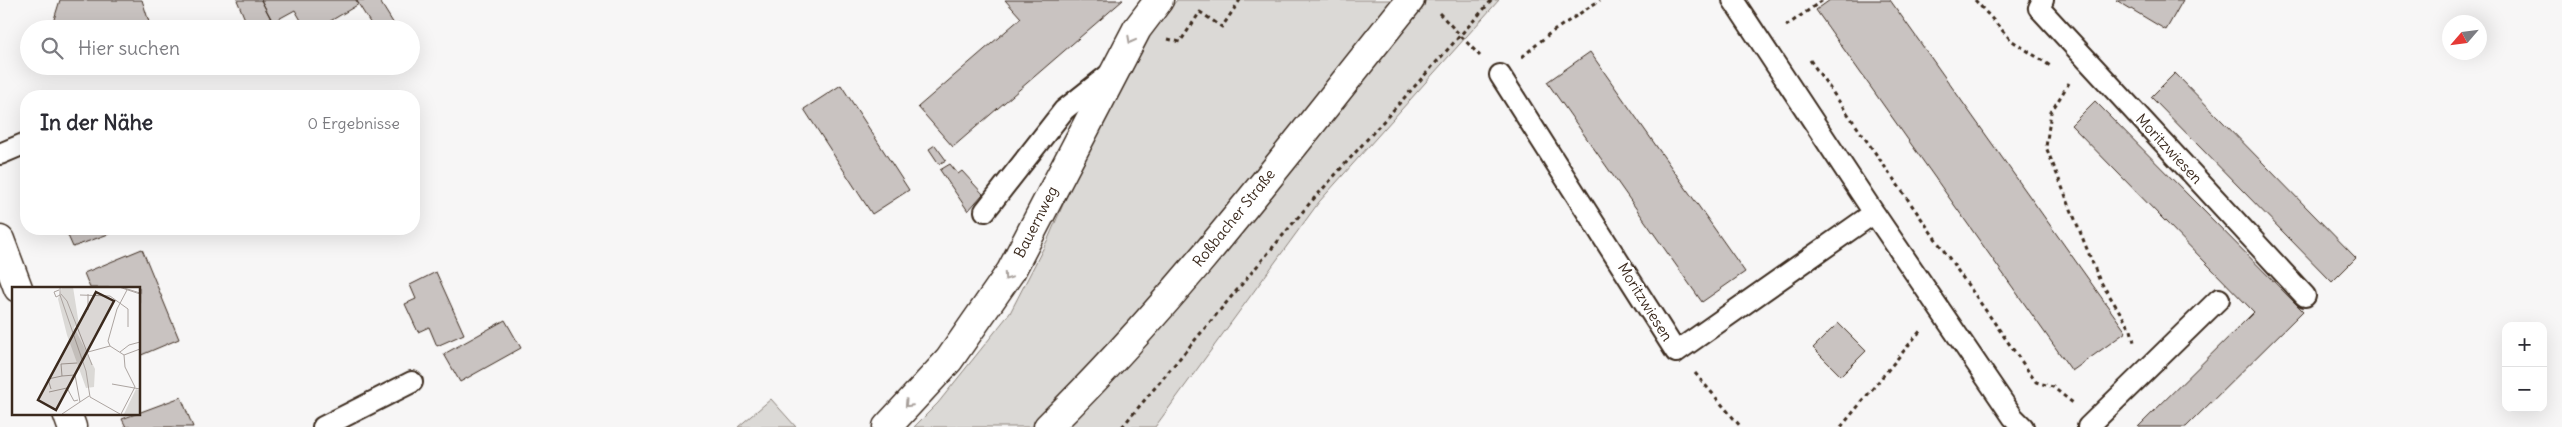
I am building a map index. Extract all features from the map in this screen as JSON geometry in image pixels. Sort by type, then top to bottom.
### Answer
[{"type":"street","name":"Bauernweg","points":[[887,427],[949,360],[1012,271],[1137,29],[1159,0]]},
{"type":"street","name":"Roßbacher Straße","points":[[1048,427],[1092,383],[1187,275],[1410,0]]},
{"type":"street","points":[[0,240],[18,287]]},
{"type":"street","points":[[67,414],[72,427]]},
{"type":"lane","points":[[1733,0],[1938,309],[2013,417],[2023,427]]},
{"type":"lane","name":"Moritzwiesen","points":[[2043,0],[2039,8],[2305,296]]},
{"type":"lane","points":[[985,211],[1064,110],[1116,69]]},
{"type":"lane","name":"Moritzwiesen","points":[[1500,75],[1676,352],[1874,213]]},
{"type":"lane","points":[[0,154],[20,146]]},
{"type":"lane","points":[[2092,423],[2219,299]]},
{"type":"lane","points":[[324,427],[412,382]]},
{"type":"path","points":[[1137,29],[1180,42],[1200,12],[1222,27],[1240,0]]},
{"type":"path","points":[[1122,427],[1310,203],[1492,0]]},
{"type":"path","points":[[1438,12],[1459,36],[1500,75],[1549,34],[1600,0]]},
{"type":"path","points":[[1786,26],[1823,0]]},
{"type":"path","points":[[1975,0],[2011,40],[2071,80]]},
{"type":"path","points":[[1782,20],[1792,34]]},
{"type":"path","points":[[1809,59],[2036,382],[2053,387],[2092,423]]},
{"type":"path","points":[[2088,61],[2071,80],[2052,112],[2046,148],[2099,279],[2131,330],[2142,374]]},
{"type":"path","points":[[1841,427],[1938,309]]},
{"type":"path","points":[[1676,352],[1741,427]]},
{"type":"shaded area","points":[[1177,0],[1499,0],[1319,202],[1155,427],[914,427],[938,403],[1010,313],[1048,239],[1122,69]]},
{"type":"shaded area","points":[[771,399],[796,427],[738,427]]},
{"type":"building","points":[[60,0],[142,0],[148,20],[54,20]]},
{"type":"building","points":[[237,0],[261,0],[271,20],[245,20]]},
{"type":"building","points":[[261,0],[356,0],[359,4],[332,20],[301,20],[295,10],[277,20],[272,20]]},
{"type":"building","points":[[356,0],[379,0],[391,20],[368,20]]},
{"type":"building","points":[[1005,0],[1123,0],[953,147],[918,107],[1021,18]]},
{"type":"building","points":[[1830,0],[1890,0],[2126,332],[2072,371],[1816,10]]},
{"type":"building","points":[[2116,0],[2183,0],[2166,30]]},
{"type":"building","points":[[1590,52],[1745,272],[1702,302],[1547,82]]},
{"type":"building","points":[[2175,73],[2356,258],[2332,282],[2151,97]]},
{"type":"building","points":[[841,85],[909,190],[872,214],[804,109]]},
{"type":"building","points":[[2095,101],[2303,311],[2186,427],[2138,427],[2254,312],[2071,125]]},
{"type":"building","points":[[935,145],[946,160],[939,164],[929,149]]},
{"type":"building","points":[[950,164],[958,174],[962,171],[983,194],[968,211],[940,170]]},
{"type":"building","points":[[68,235],[106,235],[73,247]]},
{"type":"building","points":[[142,249],[179,339],[140,356],[140,287],[90,287],[84,273]]},
{"type":"building","points":[[436,272],[464,334],[437,346],[429,327],[418,332],[405,304],[416,299],[410,285]]},
{"type":"building","points":[[505,320],[521,348],[460,382],[444,354]]},
{"type":"building","points":[[1838,323],[1866,351],[1841,376],[1813,348]]},
{"type":"building","points":[[181,397],[193,427],[126,427],[122,419],[140,414],[140,412]]}]
